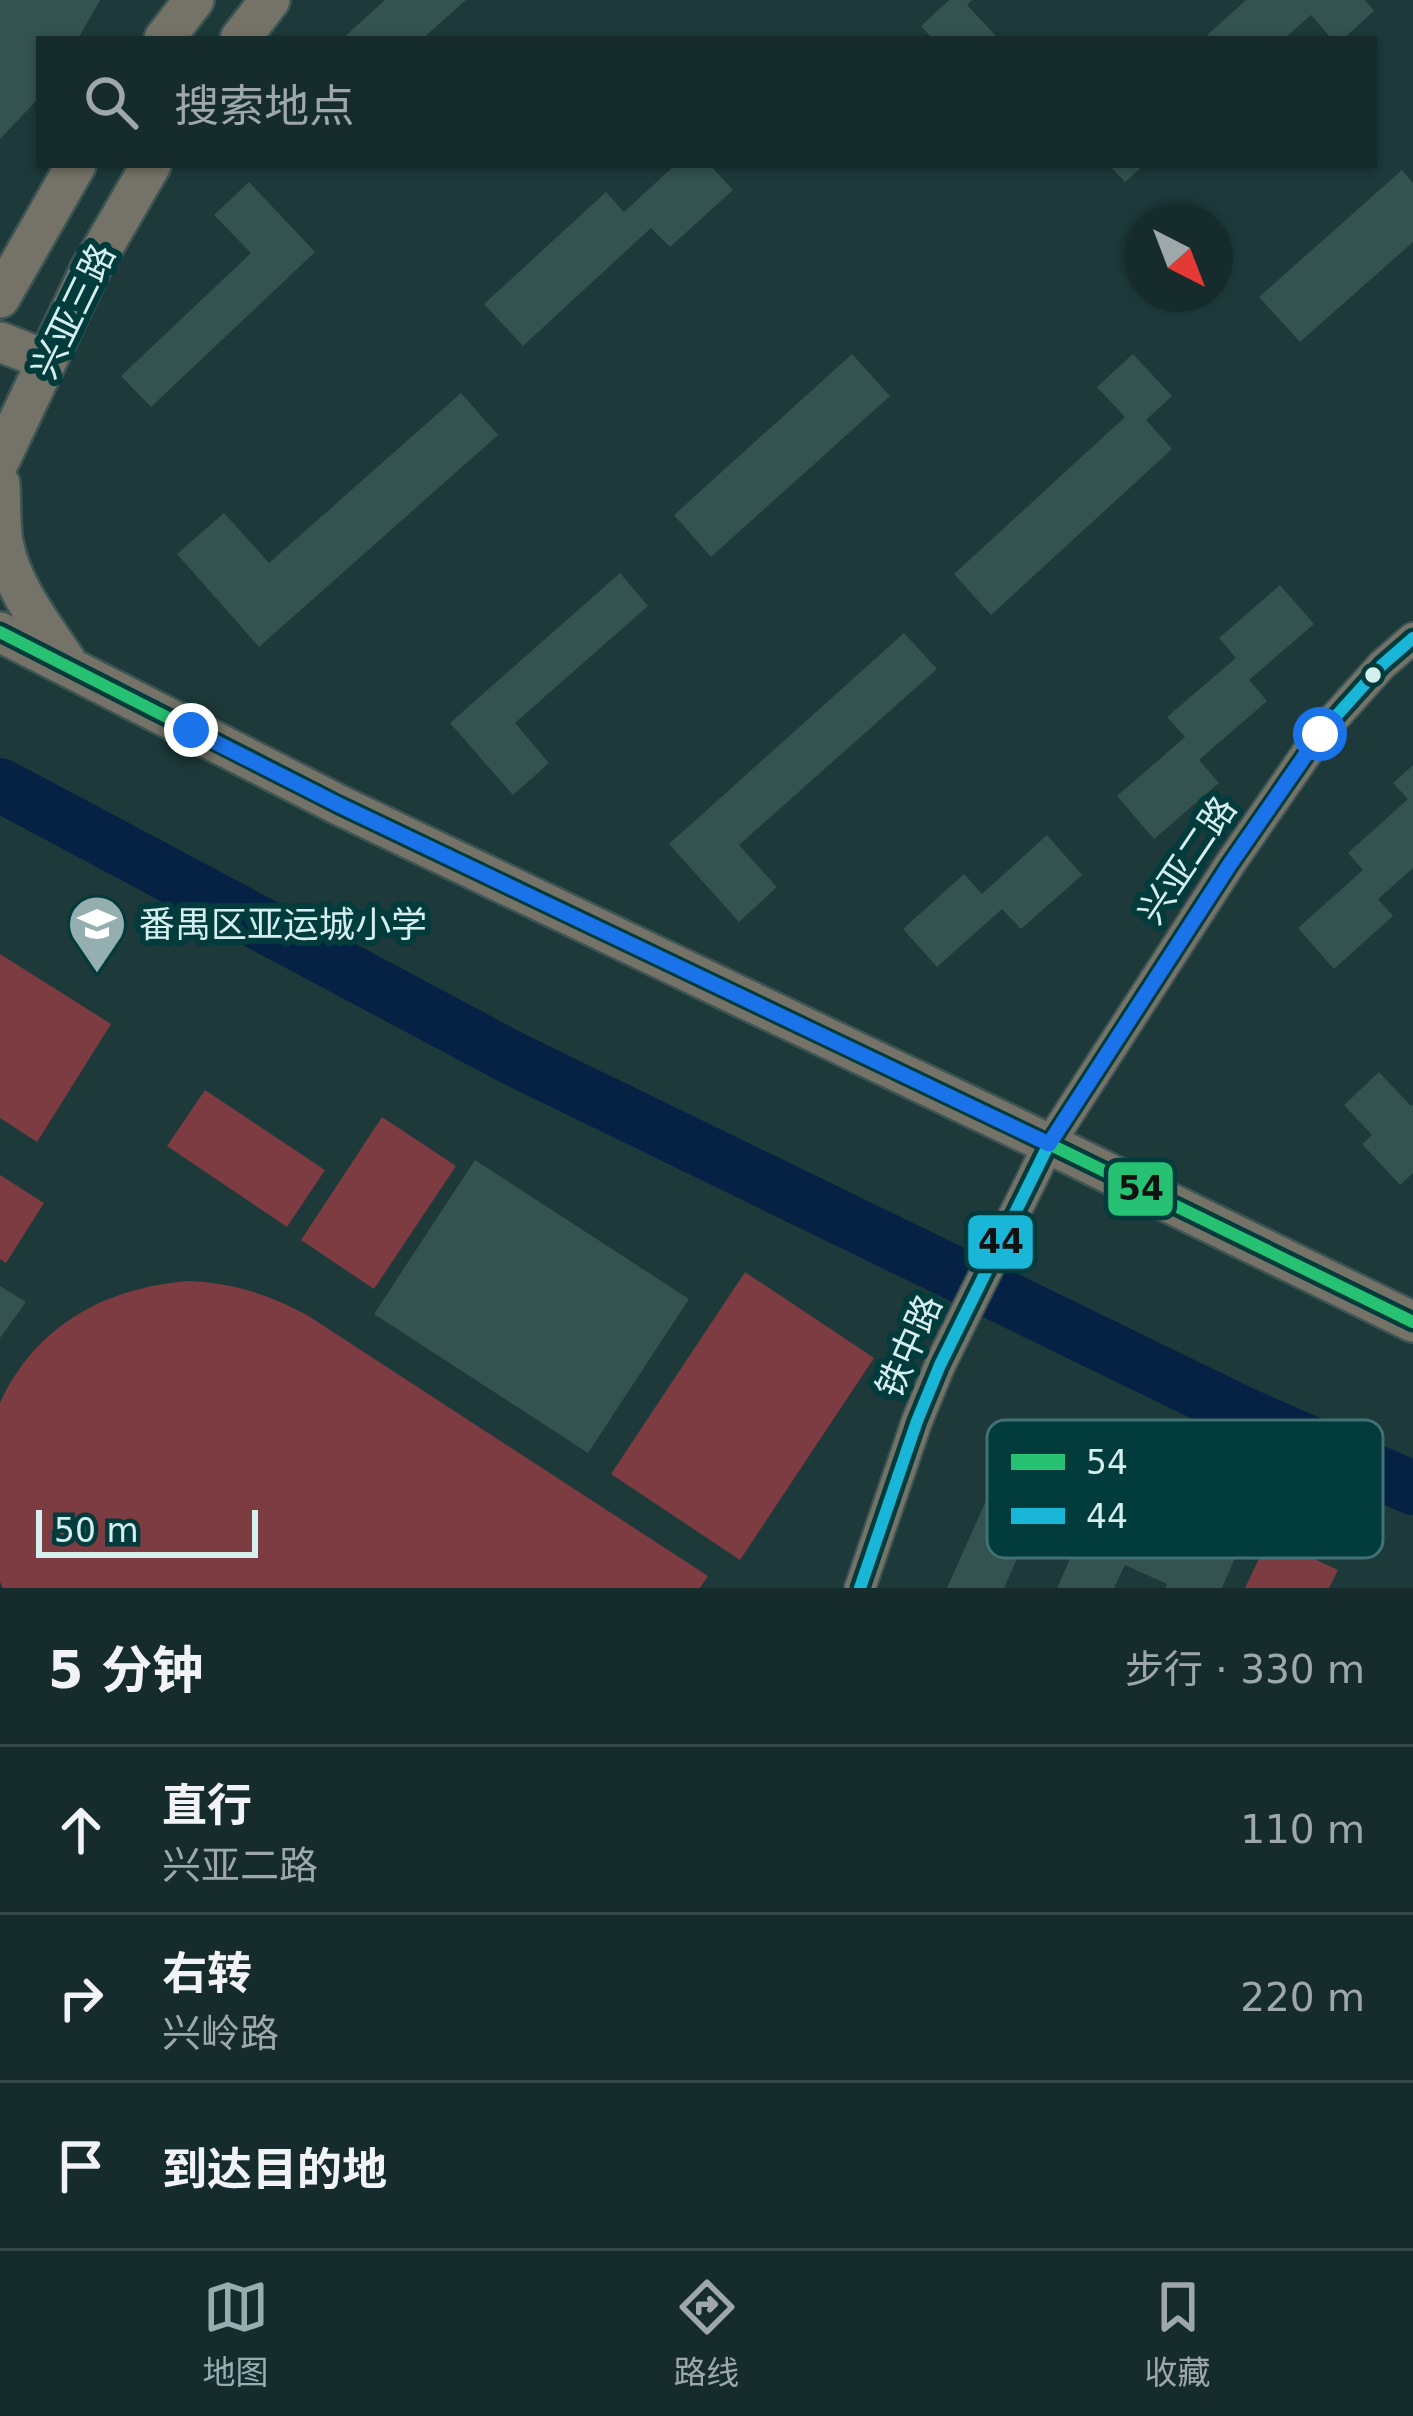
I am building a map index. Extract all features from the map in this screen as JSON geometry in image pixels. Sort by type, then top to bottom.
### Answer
[{"type":"street","points":[[166,36],[194,0]]},
{"type":"street","points":[[242,36],[270,0]]},
{"type":"street","name":"兴亚三路","points":[[0,298],[74,168]]},
{"type":"street","name":"兴亚三路","points":[[0,460],[90,270],[149,168]]},
{"type":"street","points":[[0,342],[46,360]]},
{"type":"street","points":[[0,484],[2,541],[9,562],[29,604],[70,666]]},
{"type":"street","points":[[0,632],[339,805],[1413,1322]]},
{"type":"street","name":"兴亚二路","points":[[1049,1144],[1320,734],[1413,638]]},
{"type":"street","points":[[0,667],[70,666]]},
{"type":"street","name":"铁中路","points":[[860,1588],[940,1365],[1049,1144]]},
{"type":"shaded area","points":[[0,954],[111,1024],[37,1142],[0,1118]]},
{"type":"shaded area","points":[[205,1090],[325,1170],[287,1227],[167,1146]]},
{"type":"shaded area","points":[[382,1117],[456,1166],[374,1289],[301,1240]]},
{"type":"shaded area","points":[[0,1175],[44,1203],[6,1263],[0,1259]]},
{"type":"shaded area","points":[[745,1272],[874,1358],[740,1560],[611,1474]]},
{"type":"shaded area","points":[[188,1281],[250,1291],[307,1315],[708,1576],[700,1588],[3,1588],[0,1403],[15,1376],[53,1332],[76,1315],[129,1292]]},
{"type":"shaded area","points":[[1259,1558],[1312,1558],[1338,1570],[1329,1588],[1245,1588]]},
{"type":"building","points":[[0,0],[100,0],[80,36],[36,36],[36,101],[0,139]]},
{"type":"building","points":[[385,0],[466,0],[425,36],[345,36]]},
{"type":"building","points":[[949,0],[972,0],[967,5],[995,35],[930,36],[921,26]]},
{"type":"building","points":[[1246,0],[1365,0],[1374,11],[1346,36],[1329,36],[1311,15],[1287,36],[1206,36]]},
{"type":"building","points":[[672,168],[713,168],[733,190],[670,247],[651,228],[523,346],[484,304],[606,192],[624,212]]},
{"type":"building","points":[[1112,168],[1141,168],[1125,182]]},
{"type":"building","points":[[1402,170],[1413,183],[1413,242],[1300,342],[1259,297]]},
{"type":"building","points":[[249,182],[315,252],[151,407],[121,376],[251,253],[214,215]]},
{"type":"building","points":[[852,354],[890,396],[711,557],[674,515]]},
{"type":"building","points":[[1133,354],[1172,396],[1146,420],[1172,449],[991,615],[954,574],[1125,417],[1097,387]]},
{"type":"building","points":[[461,393],[498,435],[259,647],[177,554],[224,513],[269,563]]},
{"type":"building","points":[[620,573],[648,606],[515,723],[549,763],[513,795],[450,723]]},
{"type":"building","points":[[1280,585],[1314,624],[1249,680],[1267,701],[1199,760],[1219,783],[1154,839],[1117,796],[1185,737],[1167,717],[1236,658],[1219,638]]},
{"type":"building","points":[[904,633],[937,669],[739,845],[777,887],[739,922],[669,844]]},
{"type":"building","points":[[1413,765],[1413,868],[1378,899],[1393,916],[1334,969],[1298,928],[1363,870],[1348,853],[1408,799],[1393,783]]},
{"type":"building","points":[[1047,835],[1082,875],[1021,929],[1002,909],[937,967],[903,929],[964,874],[982,894]]},
{"type":"building","points":[[1379,1072],[1413,1104],[1413,1173],[1400,1185],[1362,1144],[1372,1135],[1344,1105]]},
{"type":"building","points":[[475,1160],[689,1299],[588,1453],[374,1314]]},
{"type":"building","points":[[0,1286],[26,1302],[0,1338]]},
{"type":"building","points":[[987,1498],[987,1558],[1017,1558],[1004,1588],[947,1588]]},
{"type":"building","points":[[1070,1558],[1235,1558],[1222,1588],[1165,1588],[1167,1584],[1125,1565],[1114,1588],[1057,1588]]},
{"type":"waterway","points":[[0,785],[514,1059],[1258,1420]]},
{"type":"waterway","points":[[1383,1475],[1413,1488]]},
{"type":"transit line","name":"54","points":[[0,632],[339,805],[1413,1322]]},
{"type":"transit line","name":"44","points":[[860,1588],[940,1365],[1049,1144],[1320,734],[1413,638]]},
{"type":"place","name":"番禺区亚运城小学","points":[[97,975]]},
{"type":"route","points":[[191,730],[1049,1144],[1320,734]]}]
